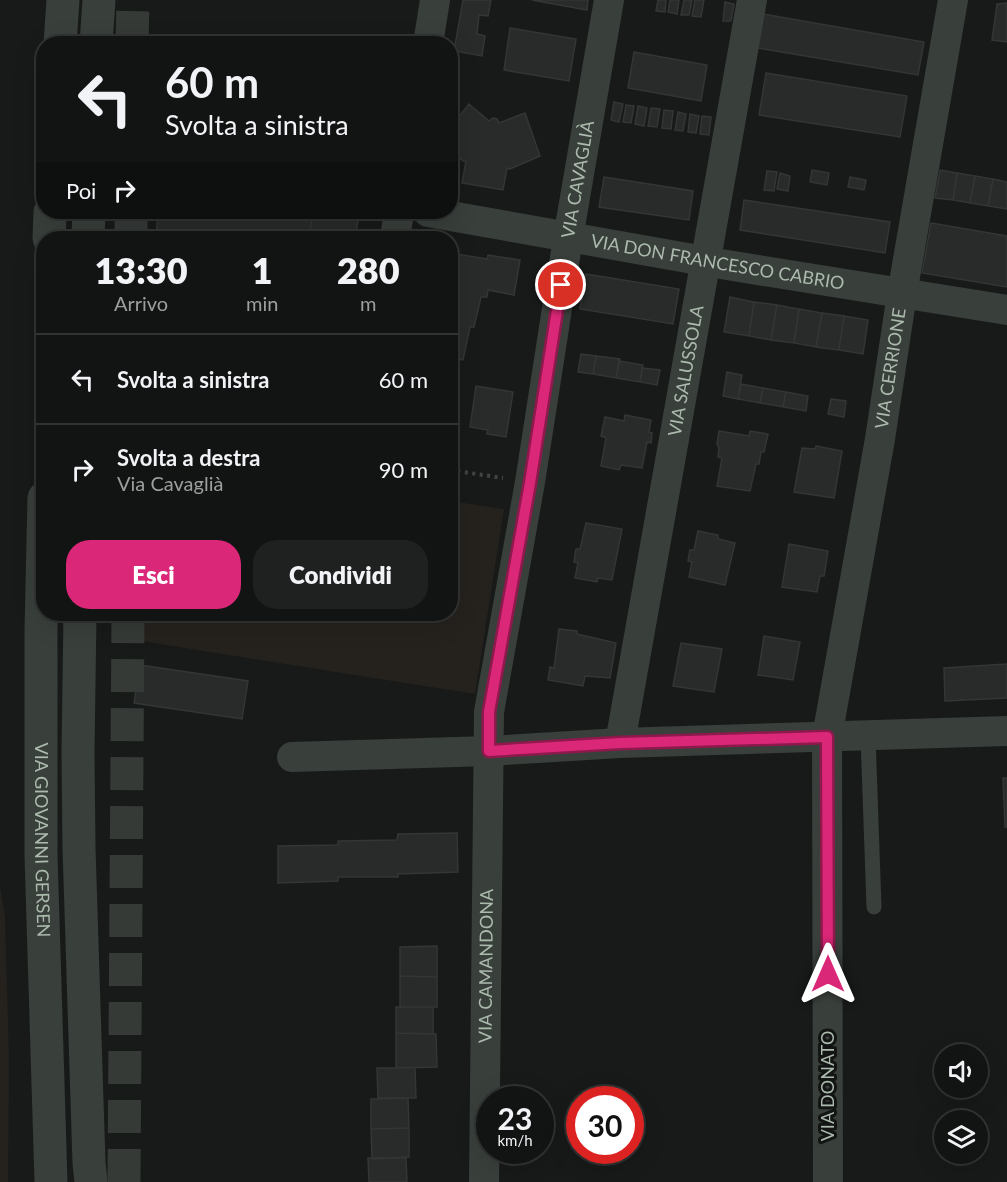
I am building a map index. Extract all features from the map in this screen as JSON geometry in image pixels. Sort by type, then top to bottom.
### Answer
[{"type":"street","points":[[61,36],[63,0]]},
{"type":"street","points":[[97,36],[99,0]]},
{"type":"street","points":[[429,36],[435,0]]},
{"type":"street","name":"VIA CAVAGLIÀ","points":[[489,751],[489,712],[530,483],[568,238],[609,0]]},
{"type":"street","name":"VIA SALUSSOLA","points":[[620,743],[752,0]]},
{"type":"street","name":"VIA CERRIONE","points":[[827,737],[880,439],[953,0]]},
{"type":"street","name":"VIA DON FRANCESCO CABRIO","points":[[458,218],[704,261],[1007,310]]},
{"type":"street","name":"VIA GIOVANNI GERSEN","points":[[41,621],[41,855],[51,1182]]},
{"type":"street","name":"VIA GIOVANNI GERSEN","points":[[80,621],[79,848],[88,1151],[91,1182]]},
{"type":"street","points":[[292,757],[489,751],[620,743],[1007,731]]},
{"type":"street","name":"VIA DONATO","points":[[827,737],[828,1182]]},
{"type":"street","name":"VIA CAMANDONA","points":[[484,1182],[489,751]]},
{"type":"lane","points":[[868,736],[874,907]]},
{"type":"path","points":[[458,471],[530,483]]},
{"type":"shaded area","points":[[458,502],[504,509],[475,694],[135,640],[138,621],[458,621]]},
{"type":"shaded area","points":[[0,886],[5,917],[9,1059],[8,1182],[0,1182]]},
{"type":"building","points":[[463,0],[491,0],[488,16],[479,15],[477,34],[485,36],[482,56],[458,52],[457,36]]},
{"type":"building","points":[[532,0],[588,0],[587,10]]},
{"type":"building","points":[[658,0],[666,0],[665,12],[656,11]]},
{"type":"building","points":[[670,0],[679,0],[677,14],[668,12]]},
{"type":"building","points":[[684,0],[692,0],[689,15],[681,15]]},
{"type":"building","points":[[695,0],[704,0],[701,17],[692,16]]},
{"type":"building","points":[[725,2],[734,4],[731,21],[723,21]]},
{"type":"building","points":[[1007,3],[1007,42],[992,40],[997,4]]},
{"type":"building","points":[[763,14],[924,42],[918,75],[758,48]]},
{"type":"building","points":[[510,28],[576,39],[569,81],[504,70]]},
{"type":"building","points":[[634,52],[707,65],[701,101],[628,88]]},
{"type":"building","points":[[766,73],[907,96],[900,137],[759,115]]},
{"type":"building","points":[[614,102],[623,104],[619,122],[611,120]]},
{"type":"building","points":[[469,104],[489,121],[493,118],[499,123],[525,113],[540,156],[510,169],[507,168],[503,190],[462,183],[466,161],[458,156],[458,118]]},
{"type":"building","points":[[626,105],[634,106],[631,123],[623,122]]},
{"type":"building","points":[[638,106],[647,108],[644,126],[635,124]]},
{"type":"building","points":[[651,108],[660,109],[657,127],[648,126]]},
{"type":"building","points":[[664,110],[673,111],[671,129],[662,128]]},
{"type":"building","points":[[678,112],[686,114],[683,131],[675,130]]},
{"type":"building","points":[[690,114],[699,116],[696,133],[688,132]]},
{"type":"building","points":[[702,116],[711,117],[709,135],[700,134]]},
{"type":"building","points":[[812,170],[829,173],[827,185],[810,182]]},
{"type":"building","points":[[940,170],[957,173],[953,200],[935,198]]},
{"type":"building","points":[[767,171],[777,172],[774,191],[764,190]]},
{"type":"building","points":[[780,173],[790,176],[788,191],[777,189]]},
{"type":"building","points":[[957,173],[975,176],[970,203],[953,200]]},
{"type":"building","points":[[975,176],[993,179],[988,206],[970,203]]},
{"type":"building","points":[[604,177],[693,191],[689,220],[599,207]]},
{"type":"building","points":[[850,177],[866,180],[864,190],[848,187]]},
{"type":"building","points":[[993,179],[1007,182],[1007,209],[988,206]]},
{"type":"building","points":[[744,200],[890,222],[885,253],[740,230]]},
{"type":"building","points":[[157,219],[312,219],[310,231],[157,231]]},
{"type":"building","points":[[312,219],[359,219],[356,231],[310,231]]},
{"type":"building","points":[[931,223],[1007,236],[1007,287],[922,273]]},
{"type":"building","points":[[458,254],[487,259],[488,255],[520,260],[514,295],[488,290],[487,297],[481,297],[474,327],[470,327],[463,360],[458,359]]},
{"type":"building","points":[[586,274],[679,289],[673,324],[580,309]]},
{"type":"building","points":[[730,297],[754,302],[749,336],[724,332]]},
{"type":"building","points":[[754,302],[777,305],[771,340],[749,336]]},
{"type":"building","points":[[777,305],[799,309],[794,343],[771,340]]},
{"type":"building","points":[[799,309],[822,313],[816,347],[794,343]]},
{"type":"building","points":[[822,313],[844,316],[839,350],[816,347]]},
{"type":"building","points":[[844,316],[868,320],[863,354],[839,350]]},
{"type":"building","points":[[581,354],[596,356],[593,374],[578,372]]},
{"type":"building","points":[[596,356],[620,359],[616,378],[593,374]]},
{"type":"building","points":[[619,361],[643,365],[640,382],[616,378]]},
{"type":"building","points":[[642,368],[660,370],[657,385],[640,382]]},
{"type":"building","points":[[727,372],[742,375],[738,399],[723,396]]},
{"type":"building","points":[[741,384],[763,388],[760,403],[738,399]]},
{"type":"building","points":[[476,386],[513,392],[506,437],[487,434],[488,430],[470,427]]},
{"type":"building","points":[[763,388],[786,392],[783,407],[760,403]]},
{"type":"building","points":[[786,392],[808,396],[806,411],[783,407]]},
{"type":"building","points":[[831,399],[846,401],[844,417],[828,414]]},
{"type":"building","points":[[625,415],[651,420],[649,432],[652,433],[651,443],[647,442],[642,468],[621,465],[619,470],[601,466],[606,438],[601,436],[605,417],[624,421]]},
{"type":"building","points":[[719,431],[749,436],[750,431],[768,434],[764,452],[761,452],[759,464],[756,464],[750,491],[717,486],[722,458],[718,457]]},
{"type":"building","points":[[816,446],[842,451],[834,498],[794,492],[802,448],[815,449]]},
{"type":"building","points":[[586,523],[622,529],[612,580],[598,578],[597,582],[575,578],[578,563],[574,562],[576,549],[580,549]]},
{"type":"building","points":[[698,531],[718,535],[718,539],[735,543],[725,585],[689,577],[692,562],[688,561],[690,550],[694,550]]},
{"type":"building","points":[[789,544],[828,551],[824,576],[820,576],[817,592],[782,587]]},
{"type":"building","points":[[559,629],[577,631],[577,634],[616,643],[610,678],[585,676],[583,686],[548,680],[550,667],[554,668]]},
{"type":"building","points":[[764,636],[800,642],[793,680],[758,675]]},
{"type":"building","points":[[681,643],[722,649],[714,692],[673,686]]},
{"type":"building","points":[[1007,664],[1007,698],[945,701],[944,668]]},
{"type":"building","points":[[140,665],[248,681],[242,719],[134,703]]},
{"type":"building","points":[[1003,778],[1007,778],[1007,827],[1005,827]]},
{"type":"building","points":[[457,833],[458,872],[398,874],[398,877],[338,877],[338,881],[278,883],[278,846],[338,845],[338,841],[397,840],[398,834]]},
{"type":"building","points":[[437,946],[437,977],[400,976],[400,947]]},
{"type":"building","points":[[400,976],[437,977],[437,1007],[400,1007]]},
{"type":"building","points":[[396,1007],[433,1007],[433,1034],[396,1033]]},
{"type":"building","points":[[396,1033],[436,1034],[437,1067],[396,1068]]},
{"type":"building","points":[[377,1068],[415,1068],[416,1098],[378,1098]]},
{"type":"building","points":[[408,1098],[409,1128],[371,1129],[371,1099]]},
{"type":"building","points":[[409,1128],[409,1157],[372,1159],[371,1129]]},
{"type":"building","points":[[368,1158],[406,1158],[407,1182],[369,1182]]},
{"type":"tunnel","points":[[132,36],[133,0]]},
{"type":"tunnel","points":[[131,219],[131,231]]},
{"type":"tunnel","points":[[124,1182],[128,621]]},
{"type":"route","points":[[561,285],[530,483],[489,712],[489,751],[620,743],[827,737],[828,974]]}]
